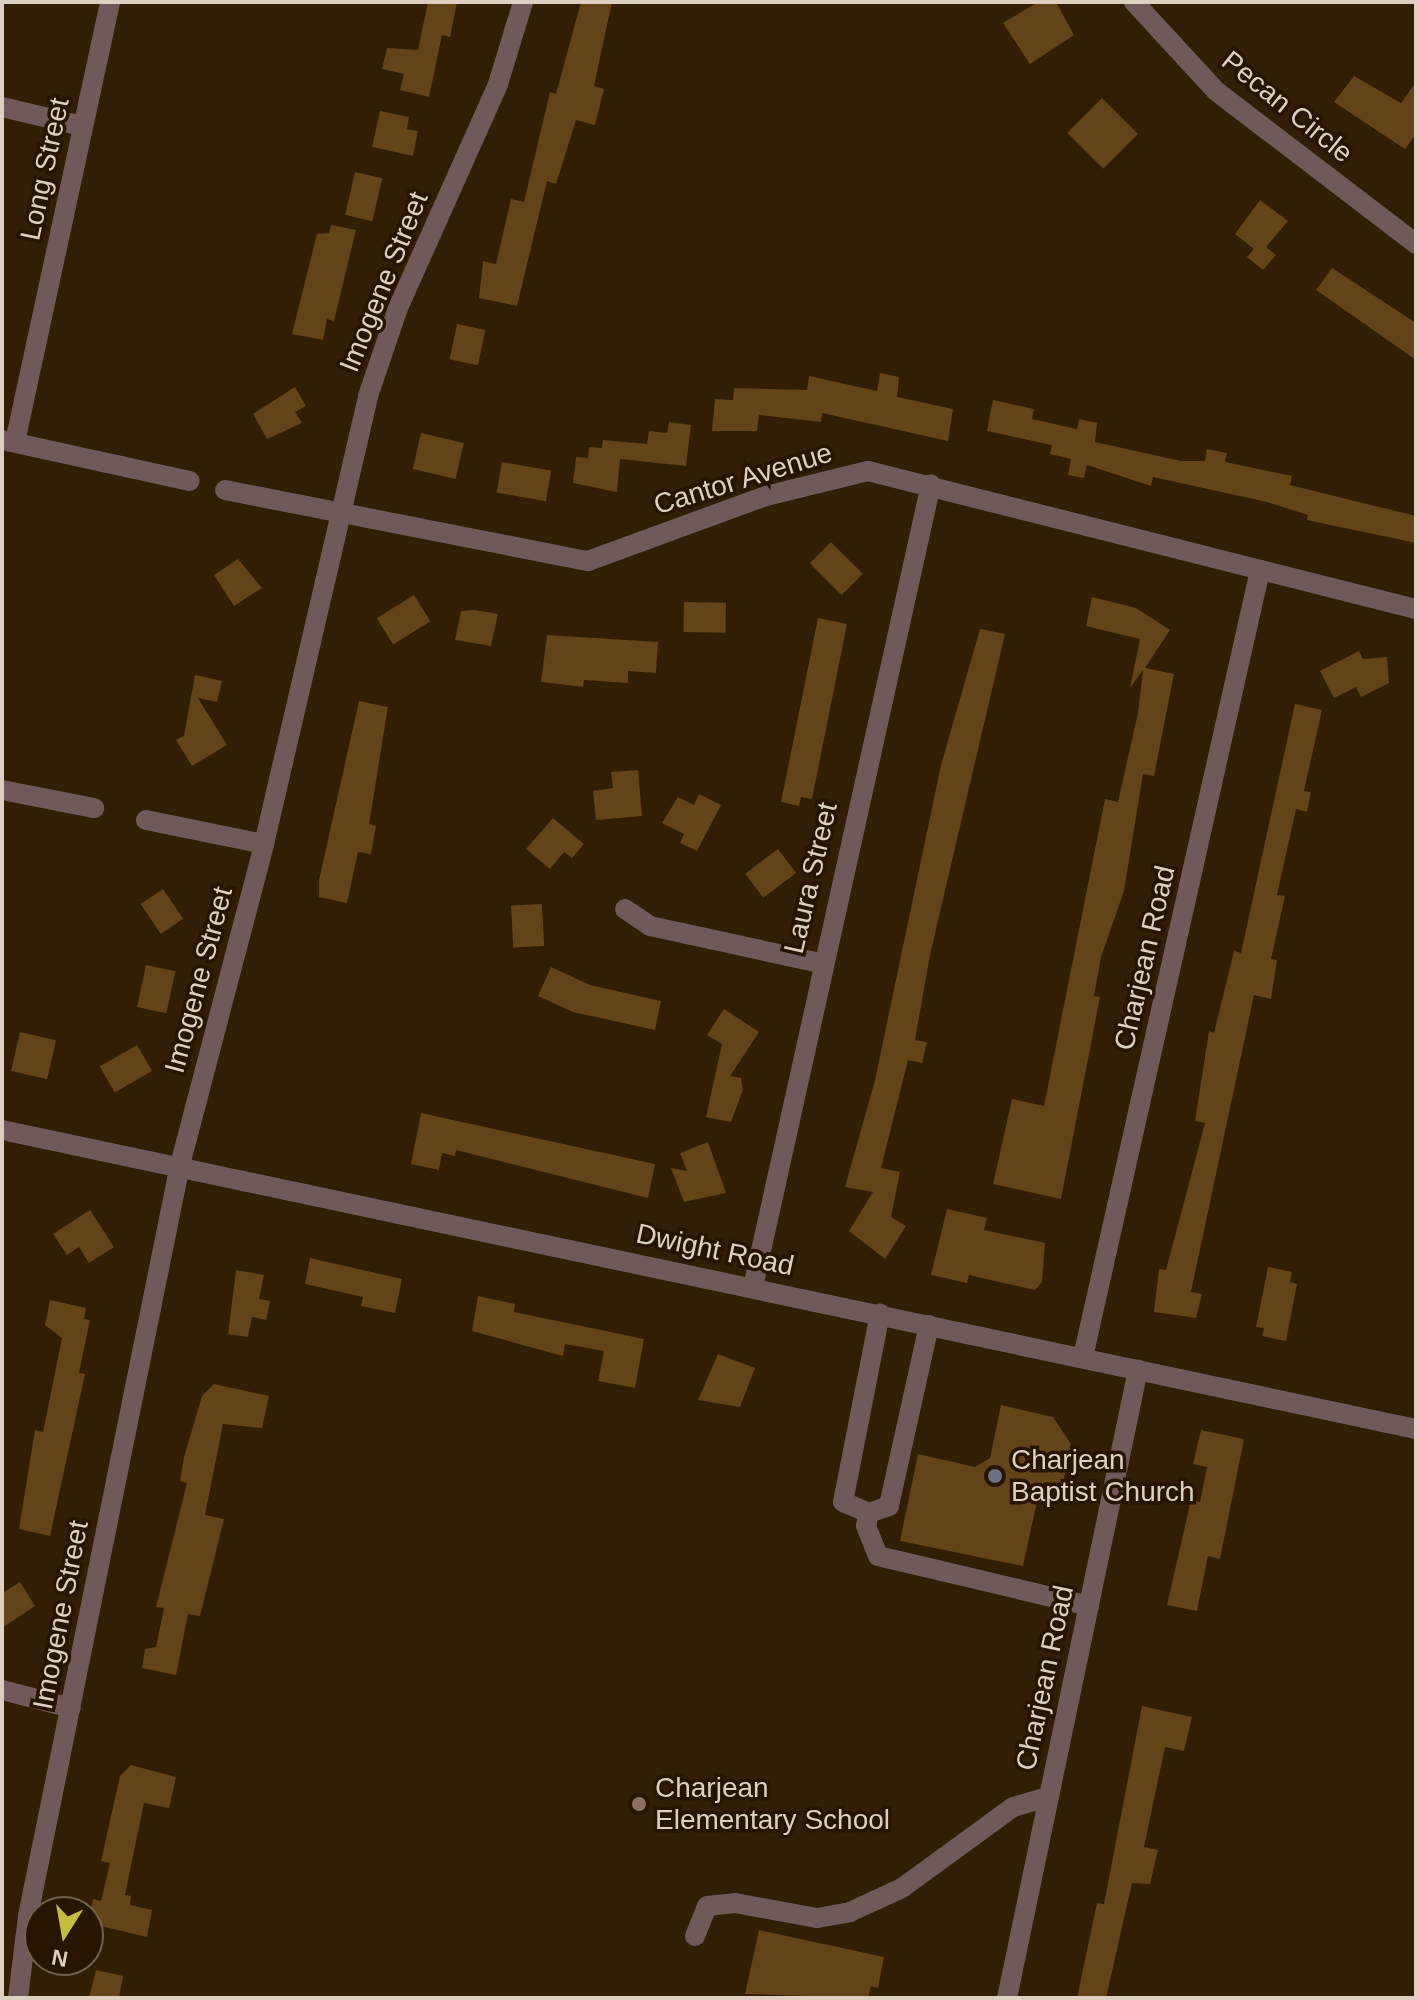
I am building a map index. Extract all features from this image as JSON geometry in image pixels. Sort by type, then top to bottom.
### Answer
[{"type":"street","name":"Long Street","points":[[9,441],[110,2]]},
{"type":"street","name":"Imogene Street","points":[[18,1998],[71,1708],[180,1165],[264,844],[339,515],[385,342],[477,137],[523,2]]},
{"type":"street","name":"Pecan Circle","points":[[1134,2],[1216,91],[1416,244]]},
{"type":"street","points":[[2,107],[82,126]]},
{"type":"street","points":[[9,441],[190,481]]},
{"type":"street","name":"Cantor Avenue","points":[[225,490],[339,515],[588,561],[766,496],[868,471],[931,484],[1416,609]]},
{"type":"street","name":"Laura Street","points":[[753,1287],[820,963],[931,484]]},
{"type":"street","name":"Charjean Road","points":[[1083,1357],[1260,570]]},
{"type":"street","points":[[2,790],[94,808]]},
{"type":"street","points":[[146,820],[264,844]]},
{"type":"street","points":[[625,909],[650,926],[820,963]]},
{"type":"street","name":"Dwight Road","points":[[2,1130],[180,1165],[1416,1429]]},
{"type":"street","points":[[880,1314],[843,1502],[869,1513],[889,1506],[929,1325]]},
{"type":"street","name":"Charjean Road","points":[[1007,1998],[1138,1370]]},
{"type":"street","points":[[869,1513],[870,1540],[889,1561],[1089,1606]]},
{"type":"street","points":[[2,1690],[71,1708]]},
{"type":"street","points":[[695,1936],[707,1906],[735,1903],[817,1918],[850,1912],[902,1888],[1013,1807],[1049,1797]]},
{"type":"building","points":[[428,2],[457,2],[450,37],[442,35],[429,97],[400,90],[404,74],[382,69],[387,48],[418,50]]},
{"type":"building","points":[[581,2],[612,2],[594,86],[604,89],[595,125],[576,120],[556,184],[547,181],[517,306],[479,298],[483,261],[496,264],[511,199],[524,202],[550,92],[556,94]]},
{"type":"building","points":[[1038,2],[1056,2],[1074,35],[1030,64],[1003,23]]},
{"type":"building","points":[[1354,76],[1401,103],[1416,82],[1416,134],[1405,149],[1334,102]]},
{"type":"building","points":[[1102,98],[1138,134],[1103,169],[1067,133]]},
{"type":"building","points":[[380,111],[409,117],[407,129],[418,131],[413,156],[372,147]]},
{"type":"building","points":[[355,172],[382,178],[372,221],[345,215]]},
{"type":"building","points":[[1260,200],[1288,221],[1266,247],[1276,255],[1263,270],[1247,257],[1254,249],[1235,234]]},
{"type":"building","points":[[331,225],[356,230],[334,321],[327,319],[323,340],[292,334],[317,234],[329,233]]},
{"type":"building","points":[[1332,268],[1416,323],[1416,360],[1316,290]]},
{"type":"building","points":[[457,324],[485,330],[478,365],[450,359]]},
{"type":"building","points":[[880,373],[899,377],[897,397],[953,409],[948,441],[822,413],[821,422],[759,415],[757,431],[712,431],[715,399],[733,400],[734,388],[807,390],[809,376],[877,391]]},
{"type":"building","points":[[295,387],[306,406],[295,412],[302,423],[267,439],[253,414]]},
{"type":"building","points":[[993,400],[1034,409],[1032,419],[1077,429],[1079,419],[1097,423],[1095,442],[1181,461],[1205,461],[1207,449],[1227,453],[1225,462],[1292,476],[1290,485],[1416,516],[1416,543],[1307,520],[1308,515],[1267,502],[1153,477],[1151,486],[1087,465],[1084,478],[1068,475],[1071,459],[1050,454],[1052,445],[987,431]]},
{"type":"building","points":[[669,422],[691,425],[686,466],[620,459],[617,492],[573,483],[576,457],[588,458],[589,447],[602,448],[603,440],[647,444],[649,431],[667,433]]},
{"type":"building","points":[[421,433],[464,443],[456,479],[413,469]]},
{"type":"building","points":[[502,462],[551,471],[546,501],[497,493]]},
{"type":"building","points":[[831,542],[863,574],[842,595],[810,563]]},
{"type":"building","points":[[238,559],[262,588],[234,606],[214,575]]},
{"type":"building","points":[[414,595],[430,621],[393,645],[377,618]]},
{"type":"building","points":[[1092,597],[1136,608],[1170,630],[1145,668],[1174,674],[1154,776],[1143,774],[1124,891],[1101,957],[1094,996],[1100,997],[1061,1199],[993,1184],[1012,1099],[1044,1106],[1105,799],[1118,802],[1138,713],[1143,670],[1130,688],[1140,639],[1086,626]]},
{"type":"building","points":[[684,602],[726,603],[725,633],[683,632]]},
{"type":"building","points":[[461,611],[498,614],[491,646],[455,640]]},
{"type":"building","points":[[818,618],[847,624],[812,799],[801,797],[799,806],[781,802]]},
{"type":"building","points":[[980,629],[1005,634],[930,955],[915,1040],[927,1042],[922,1063],[908,1060],[881,1168],[900,1172],[891,1217],[906,1226],[885,1259],[849,1231],[873,1192],[845,1187],[875,1080],[941,765]]},
{"type":"building","points":[[547,635],[658,642],[656,673],[628,671],[628,683],[584,680],[583,687],[541,682]]},
{"type":"building","points":[[1359,651],[1363,659],[1387,657],[1389,683],[1361,697],[1356,687],[1334,698],[1320,671]]},
{"type":"building","points":[[195,675],[222,681],[217,702],[198,698],[227,745],[192,766],[176,740],[184,736]]},
{"type":"building","points":[[359,701],[388,707],[369,824],[376,826],[371,854],[358,852],[347,903],[319,897],[319,880]]},
{"type":"building","points":[[1295,704],[1322,710],[1304,791],[1311,792],[1307,812],[1296,809],[1277,895],[1285,896],[1271,959],[1277,960],[1271,999],[1254,995],[1191,1292],[1202,1294],[1196,1318],[1154,1312],[1159,1269],[1166,1270],[1205,1123],[1195,1121],[1209,1031],[1214,1033],[1234,951],[1241,953]]},
{"type":"building","points":[[638,770],[642,816],[596,820],[593,791],[613,788],[611,772]]},
{"type":"building","points":[[699,794],[721,805],[697,851],[680,843],[684,834],[662,823],[678,797],[694,805]]},
{"type":"building","points":[[553,818],[584,844],[572,858],[564,852],[550,869],[526,849]]},
{"type":"building","points":[[778,849],[796,873],[763,898],[745,874]]},
{"type":"building","points":[[163,889],[183,919],[161,934],[141,904]]},
{"type":"building","points":[[542,904],[544,946],[513,948],[511,906]]},
{"type":"building","points":[[146,965],[175,971],[166,1013],[137,1007]]},
{"type":"building","points":[[551,967],[590,985],[661,1001],[655,1030],[573,1012],[538,996]]},
{"type":"building","points":[[724,1009],[759,1032],[730,1076],[741,1078],[743,1090],[731,1122],[706,1117],[722,1044],[707,1035]]},
{"type":"building","points":[[20,1032],[56,1040],[47,1079],[11,1071]]},
{"type":"building","points":[[137,1045],[152,1071],[115,1092],[100,1066]]},
{"type":"building","points":[[421,1113],[655,1164],[648,1198],[456,1150],[455,1156],[442,1153],[439,1170],[411,1164]]},
{"type":"building","points":[[708,1142],[726,1193],[684,1202],[671,1168],[687,1171],[680,1153]]},
{"type":"building","points":[[947,1209],[987,1218],[984,1230],[1045,1243],[1042,1282],[1035,1290],[969,1275],[967,1283],[931,1275]]},
{"type":"building","points":[[90,1210],[114,1247],[89,1263],[79,1247],[67,1255],[53,1234]]},
{"type":"building","points":[[310,1258],[402,1279],[395,1313],[361,1306],[363,1297],[305,1284]]},
{"type":"building","points":[[1268,1267],[1292,1272],[1290,1282],[1297,1284],[1286,1341],[1262,1336],[1264,1328],[1256,1327]]},
{"type":"building","points":[[236,1270],[264,1275],[259,1299],[270,1301],[266,1320],[252,1317],[248,1337],[228,1334]]},
{"type":"building","points":[[478,1296],[515,1304],[514,1312],[644,1339],[635,1388],[598,1381],[604,1351],[565,1344],[563,1356],[472,1331]]},
{"type":"building","points":[[50,1300],[86,1308],[84,1319],[90,1320],[79,1373],[85,1374],[50,1536],[19,1529],[35,1430],[43,1432],[62,1338],[45,1325]]},
{"type":"building","points":[[718,1354],[755,1368],[740,1407],[698,1400]]},
{"type":"building","points":[[214,1384],[269,1396],[262,1428],[223,1424],[205,1515],[224,1519],[200,1616],[188,1614],[176,1675],[142,1668],[145,1649],[156,1647],[164,1608],[156,1607],[187,1483],[180,1481],[184,1457],[202,1396]]},
{"type":"building","points":[[1001,1405],[1053,1417],[1071,1444],[1060,1497],[1039,1492],[1023,1566],[900,1541],[918,1454],[975,1467],[990,1458]]},
{"type":"building","points":[[1201,1430],[1244,1439],[1220,1559],[1208,1556],[1197,1611],[1167,1605],[1191,1500],[1200,1502],[1207,1467],[1193,1464]]},
{"type":"building","points":[[20,1582],[35,1606],[2,1628],[2,1593]]},
{"type":"building","points":[[1142,1706],[1192,1717],[1184,1751],[1165,1747],[1144,1847],[1158,1850],[1150,1884],[1132,1883],[1106,1998],[1077,1998],[1097,1903],[1104,1904]]},
{"type":"building","points":[[131,1765],[176,1777],[169,1808],[144,1803],[125,1895],[131,1896],[130,1905],[152,1910],[147,1937],[104,1927],[102,1896],[110,1863],[101,1861],[120,1776]]},
{"type":"building","points":[[759,1930],[884,1957],[878,1988],[871,1986],[868,1998],[745,1994]]},
{"type":"building","points":[[104,1972],[123,1976],[119,1998],[89,1998],[94,1976],[104,1976]]},
{"type":"place","name":"Charjean Baptist Church","points":[[995,1476]]},
{"type":"place","name":"Charjean Elementary School","points":[[639,1804]]}]
